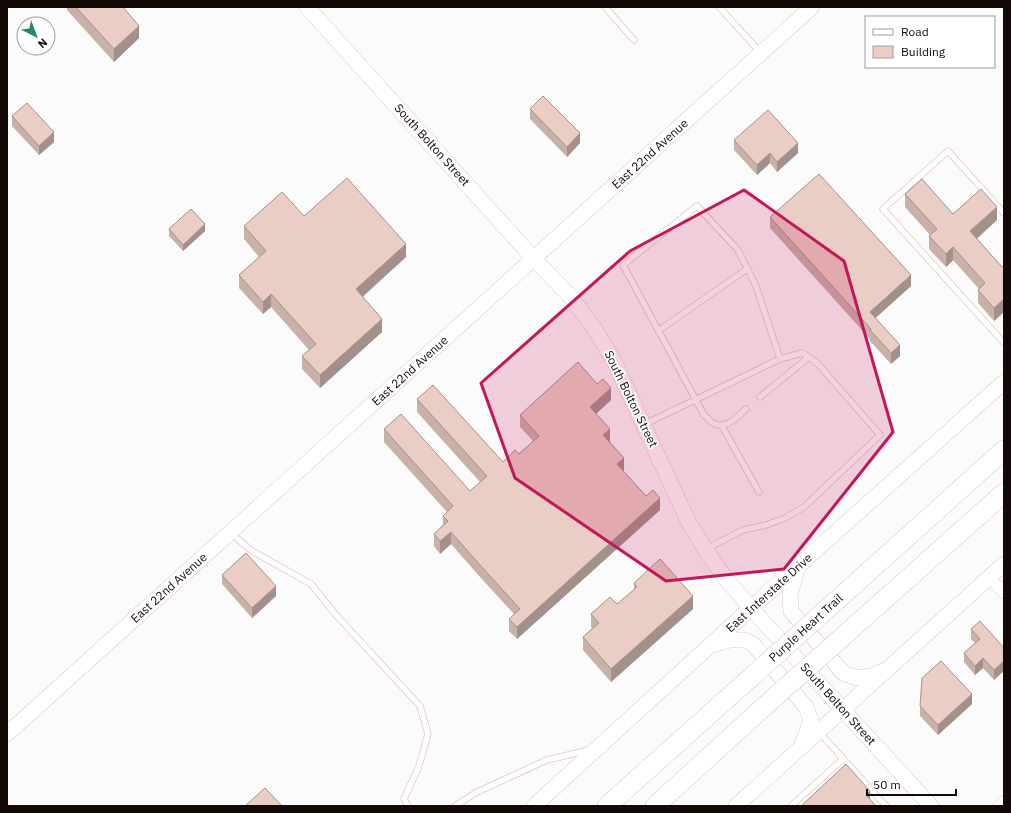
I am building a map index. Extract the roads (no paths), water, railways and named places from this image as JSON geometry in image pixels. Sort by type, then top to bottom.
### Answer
[{"type":"highway","name":"Purple Heart Trail","points":[[607,806],[1004,450]]},
{"type":"highway","points":[[655,806],[1004,493]]},
{"type":"street","name":"South Bolton Street","points":[[307,7],[534,259],[570,296],[594,328],[614,361],[688,520],[705,550],[726,579],[931,806]]},
{"type":"street","name":"East 22nd Avenue","points":[[7,734],[812,7]]},
{"type":"street","name":"East Interstate Drive","points":[[534,806],[1004,382]]},
{"type":"street","points":[[741,804],[802,746],[1004,564]]},
{"type":"street","points":[[799,566],[790,594],[791,611],[843,673],[857,678],[872,676],[887,670]]},
{"type":"street","points":[[989,577],[1004,593]]},
{"type":"street","points":[[711,645],[728,640],[744,640],[753,644],[806,707],[812,720],[802,746]]},
{"type":"street","points":[[999,806],[1004,801]]},
{"type":"lane","points":[[605,7],[634,40]]},
{"type":"lane","points":[[719,7],[761,53]]},
{"type":"lane","points":[[1003,340],[883,209],[948,151],[1004,213]]},
{"type":"lane","points":[[746,409],[731,422],[722,426],[714,424],[704,415],[622,265],[697,206],[738,250],[756,286],[780,359]]},
{"type":"lane","points":[[658,330],[747,269]]},
{"type":"lane","points":[[644,424],[780,359],[802,352],[818,364],[880,435],[804,507],[785,518],[766,525],[743,530],[705,550]]},
{"type":"lane","points":[[760,397],[809,357]]},
{"type":"lane","points":[[722,426],[759,492]]},
{"type":"lane","points":[[230,533],[252,551],[311,584],[336,615],[420,706],[428,734],[419,766],[404,799],[408,806]]},
{"type":"lane","points":[[819,732],[886,806]]},
{"type":"lane","points":[[455,806],[477,792],[547,760],[599,747]]},
{"type":"lane","points":[[791,806],[843,759]]}]
